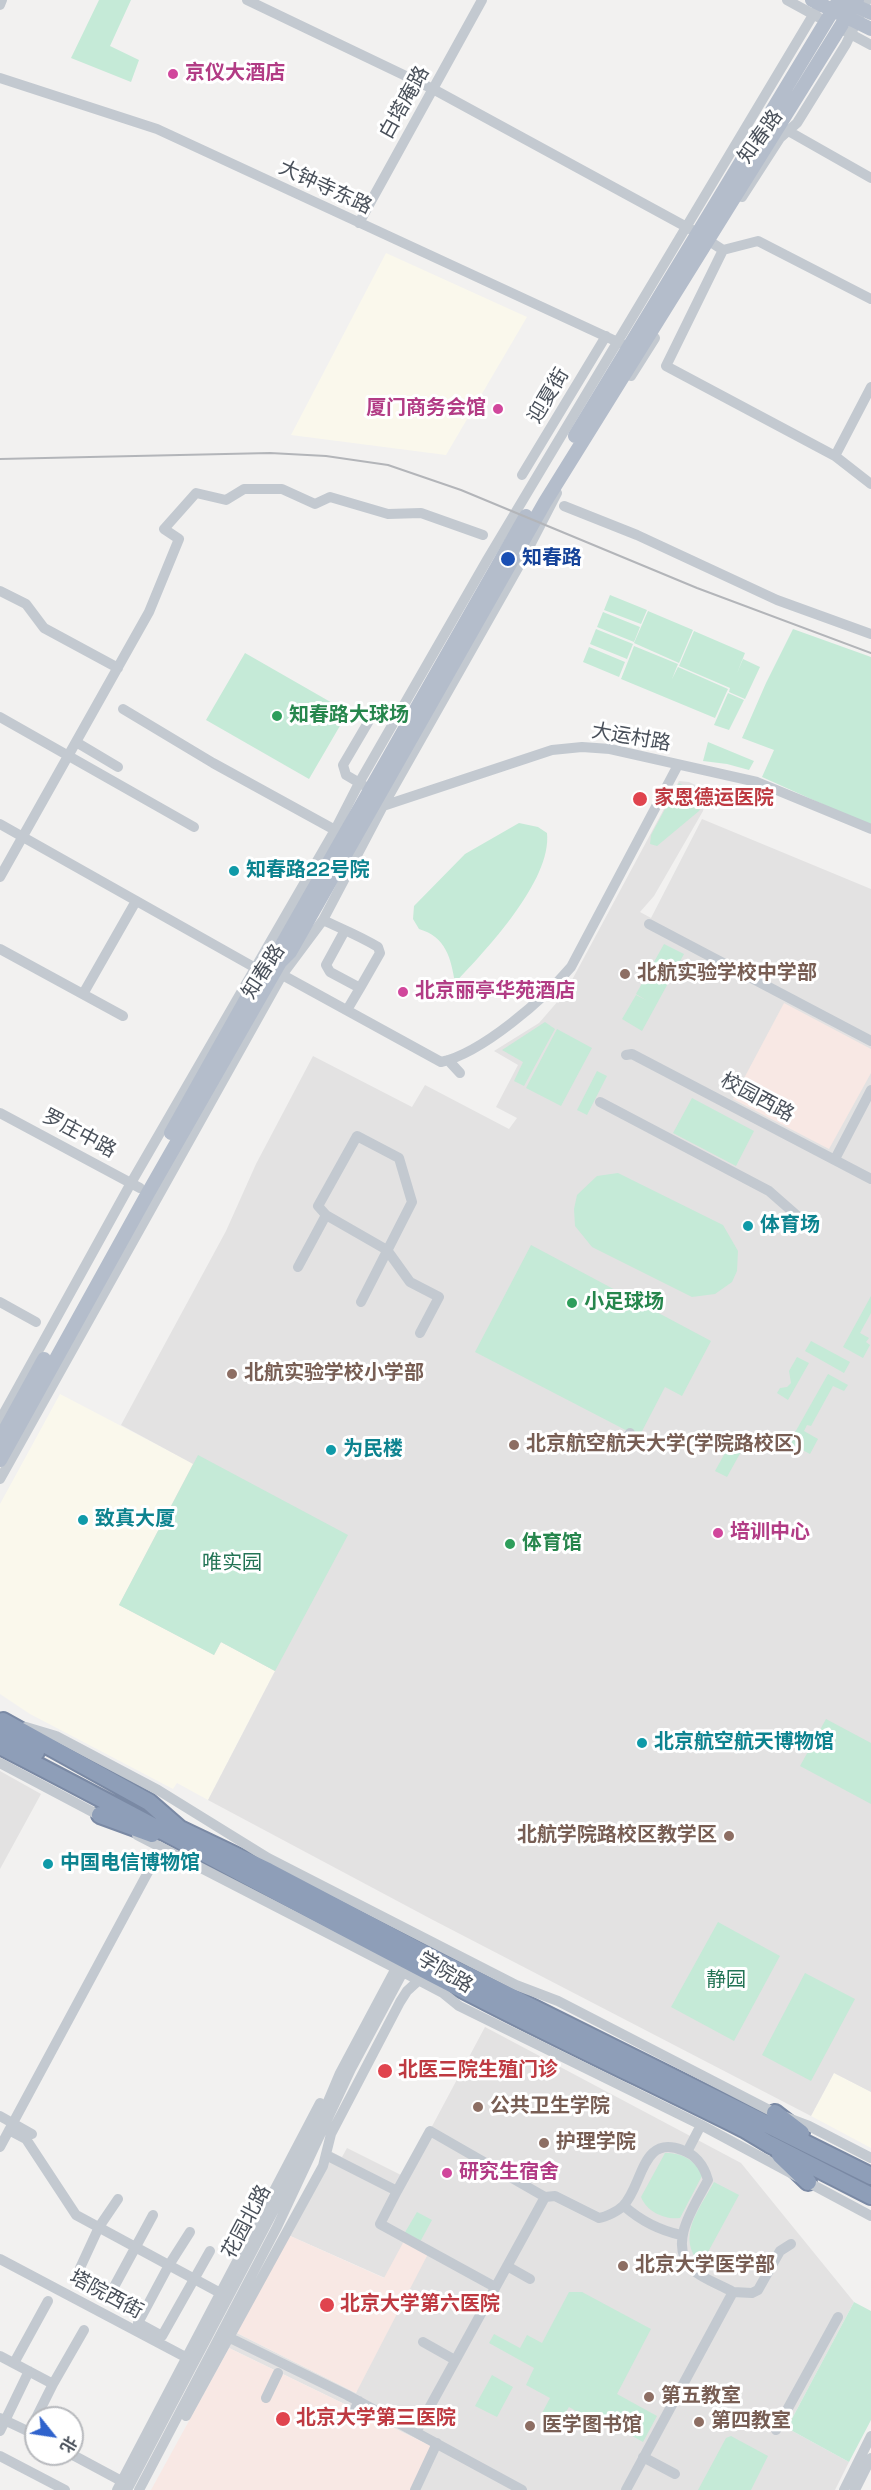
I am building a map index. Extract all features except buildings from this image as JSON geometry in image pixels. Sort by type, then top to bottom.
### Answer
[{"type":"highway","name":"学院路","points":[[1,1730],[180,1829],[268,1871],[450,1966],[826,2151],[871,2176]]},
{"type":"highway","name":"学院路","points":[[1,1730],[192,1848],[481,1999],[733,2123],[871,2196]]},
{"type":"highway","points":[[100,1815],[192,1848]]},
{"type":"highway","points":[[268,1871],[302,1875]]},
{"type":"highway","points":[[301,1906],[311,1924]]},
{"type":"highway","points":[[442,1993],[481,1999]]},
{"type":"highway","points":[[775,2113],[826,2151]]},
{"type":"highway","points":[[769,2144],[808,2182]]},
{"type":"main road","points":[[816,5],[850,7],[848,26],[871,29]]},
{"type":"main road","name":"知春路","points":[[0,1439],[140,1188],[268,971],[290,951],[372,795],[767,119],[850,7]]},
{"type":"main road","name":"知春路","points":[[700,236],[784,129],[848,26]]},
{"type":"main road","name":"知春路","points":[[0,1460],[140,1188]]},
{"type":"street","points":[[0,5],[2,0]]},
{"type":"street","points":[[247,0],[433,89],[723,250],[758,241],[871,299]]},
{"type":"street","name":"白塔庵路","points":[[359,223],[482,0]]},
{"type":"street","points":[[787,0],[816,5]]},
{"type":"street","name":"知春路","points":[[0,1420],[268,971],[323,920],[351,872],[372,795],[487,560],[632,350],[700,236],[754,112],[816,5]]},
{"type":"street","name":"知春路","points":[[848,26],[850,7]]},
{"type":"street","points":[[848,26],[871,45]]},
{"type":"street","name":"大钟寺东路","points":[[0,78],[157,129],[632,350]]},
{"type":"street","points":[[754,112],[871,178]]},
{"type":"street","name":"知春路","points":[[700,236],[745,192],[784,129]]},
{"type":"street","points":[[745,192],[747,177]]},
{"type":"street","points":[[723,250],[666,366],[836,456],[871,484]]},
{"type":"street","name":"迎夏街","points":[[522,475],[606,336]]},
{"type":"street","points":[[836,456],[871,387]]},
{"type":"street","points":[[0,877],[149,612],[179,539],[164,529],[196,493],[226,500],[244,489],[282,489],[315,504],[330,497],[388,514],[421,513],[483,535]]},
{"type":"street","points":[[564,506],[637,535],[777,600],[871,634]]},
{"type":"street","points":[[0,591],[26,604],[44,628],[118,668]]},
{"type":"street","points":[[123,709],[213,763],[336,830]]},
{"type":"street","points":[[372,795],[346,775],[343,765],[373,714]]},
{"type":"street","points":[[0,717],[194,827]]},
{"type":"street","points":[[76,742],[118,767]]},
{"type":"street","name":"大运村路","points":[[372,795],[552,750],[582,747],[610,749],[765,784],[871,829]]},
{"type":"street","points":[[0,824],[136,901],[347,1010],[441,1062],[458,1058],[531,1008],[552,990],[571,967],[678,765]]},
{"type":"street","name":"知春路","points":[[0,1479],[268,971],[336,830],[372,795]]},
{"type":"street","points":[[83,994],[136,901]]},
{"type":"street","points":[[323,920],[344,932],[350,931],[378,947],[380,953],[347,1010]]},
{"type":"street","points":[[649,924],[871,1041]]},
{"type":"street","points":[[344,932],[326,965],[330,972],[360,988]]},
{"type":"street","points":[[0,949],[123,1016]]},
{"type":"street","name":"校园西路","points":[[626,1055],[632,1054],[871,1179]]},
{"type":"street","points":[[448,1060],[460,1072]]},
{"type":"street","points":[[835,1159],[871,1090]]},
{"type":"street","points":[[600,1102],[769,1191],[802,1220]]},
{"type":"street","name":"罗庄中路","points":[[0,1113],[140,1188]]},
{"type":"street","points":[[361,1302],[387,1250],[412,1202],[399,1158],[357,1136],[318,1206],[326,1215],[387,1250],[410,1282],[439,1297],[420,1333]]},
{"type":"street","points":[[298,1267],[326,1215]]},
{"type":"street","points":[[0,1302],[36,1322]]},
{"type":"street","name":"学院路","points":[[1,1730],[56,1736],[158,1790],[242,1843],[302,1875],[516,1985],[558,2001],[775,2113],[809,2126],[871,2158]]},
{"type":"street","name":"学院路","points":[[0,1763],[160,1848],[419,1980],[459,2006],[701,2125],[871,2216]]},
{"type":"street","points":[[0,2147],[160,1848]]},
{"type":"street","name":"花园北路","points":[[127,2487],[224,2295],[316,2130],[340,2073],[399,1970]]},
{"type":"street","name":"花园北路","points":[[127,2487],[225,2335],[399,1970]]},
{"type":"street","points":[[145,2490],[225,2335],[323,2166],[331,2134],[404,1996],[419,1980]]},
{"type":"street","points":[[0,2116],[26,2139],[76,2215],[224,2295],[320,2103]]},
{"type":"street","points":[[687,2152],[701,2125]]},
{"type":"street","points":[[11,2127],[32,2134]]},
{"type":"street","points":[[495,2288],[380,2224],[430,2131],[545,2197],[555,2196],[599,2218],[624,2206],[650,2155],[661,2148],[673,2146],[687,2152],[701,2164],[708,2180],[681,2235],[687,2262],[693,2270],[733,2292],[752,2293],[758,2290],[780,2252],[791,2244]]},
{"type":"street","points":[[326,2155],[397,2192]]},
{"type":"street","points":[[416,2432],[545,2197]]},
{"type":"street","points":[[80,2268],[99,2227],[118,2199]]},
{"type":"street","points":[[624,2206],[638,2219],[666,2232],[681,2235]]},
{"type":"street","points":[[115,2285],[153,2215]]},
{"type":"street","points":[[190,2232],[169,2265],[138,2323],[162,2336],[210,2251]]},
{"type":"street","name":"塔院西街","points":[[0,2259],[191,2360]]},
{"type":"street","points":[[507,2266],[530,2279]]},
{"type":"street","points":[[626,2490],[733,2292]]},
{"type":"street","points":[[14,2363],[48,2301]]},
{"type":"street","points":[[776,2430],[838,2318]]},
{"type":"street","points":[[42,2406],[84,2330]]},
{"type":"street","points":[[225,2335],[359,2401],[522,2490]]},
{"type":"street","points":[[423,2342],[455,2360]]},
{"type":"street","points":[[0,2356],[53,2384]]},
{"type":"street","points":[[0,2431],[2,2419],[28,2371]]},
{"type":"street","points":[[266,2398],[278,2373]]},
{"type":"street","points":[[352,2415],[359,2401]]},
{"type":"street","points":[[2,2419],[24,2430]]},
{"type":"street","points":[[844,2490],[871,2436]]},
{"type":"street","points":[[416,2490],[437,2443]]},
{"type":"street","points":[[0,2456],[50,2487],[65,2490]]},
{"type":"street","points":[[643,2457],[675,2474]]},
{"type":"street","points":[[84,2462],[127,2487]]},
{"type":"street","points":[[855,2490],[869,2463]]},
{"type":"shaded area","points":[[386,253],[527,317],[446,455],[291,435]]},
{"type":"shaded area","name":"北京航空航天大学(学院路校区)","points":[[679,781],[689,782],[708,791],[703,811],[654,896],[640,912],[651,918],[702,819],[871,889],[871,2092],[834,2073],[811,2116],[433,1920],[208,1800],[275,1671],[221,1642],[214,1655],[119,1605],[193,1464],[121,1425],[226,1231],[256,1164],[313,1056],[412,1107],[425,1085],[509,1129],[517,1118],[496,1107],[518,1065],[494,1051],[539,1023],[565,993]]},
{"type":"shaded area","points":[[784,1003],[871,1049],[871,1073],[829,1149],[733,1099]]},
{"type":"shaded area","points":[[60,1394],[194,1464],[214,1654],[221,1642],[275,1671],[208,1800],[177,1783],[173,1789],[30,1714],[0,1694],[0,1504]]},
{"type":"shaded area","points":[[0,1771],[41,1794],[0,1869]]},
{"type":"shaded area","name":"北京大学医学部","points":[[485,2027],[741,2163],[854,2302],[787,2428],[849,2462],[835,2490],[410,2490],[433,2447],[229,2348],[237,2333],[356,2393],[385,2278],[288,2235],[332,2152],[342,2157],[347,2148],[405,2177]]},
{"type":"shaded area","points":[[834,2073],[871,2092],[871,2148],[811,2116]]},
{"type":"shaded area","name":"北京大学第六医院","points":[[288,2235],[384,2278],[404,2241],[428,2254],[356,2393],[237,2333]]},
{"type":"shaded area","name":"北京大学第三医院","points":[[229,2348],[433,2447],[410,2490],[151,2490]]},
{"type":"green space","points":[[99,0],[131,0],[110,46],[139,60],[131,82],[71,58]]},
{"type":"green space","points":[[610,595],[647,610],[641,624],[604,610]]},
{"type":"green space","points":[[648,611],[693,630],[679,663],[634,643]]},
{"type":"green space","points":[[603,612],[640,627],[634,642],[597,627]]},
{"type":"green space","points":[[596,629],[633,644],[627,659],[590,644]]},
{"type":"green space","points":[[793,629],[871,657],[871,826],[762,777],[774,750],[742,738]]},
{"type":"green space","points":[[694,631],[745,653],[737,673],[743,659],[760,667],[745,699],[729,692],[730,688],[679,666]]},
{"type":"green space","points":[[634,646],[678,664],[672,679],[678,667],[728,689],[715,718],[621,679]]},
{"type":"green space","points":[[589,647],[625,662],[619,677],[583,662]]},
{"type":"green space","name":"知春路大球场","points":[[245,653],[348,712],[309,779],[206,720]]},
{"type":"green space","points":[[728,693],[744,700],[729,730],[714,725]]},
{"type":"green space","points":[[708,742],[754,761],[749,770],[703,761]]},
{"type":"green space","points":[[679,783],[706,799],[699,811],[657,846],[650,844],[651,835]]},
{"type":"green space","points":[[519,823],[538,827],[547,833],[546,852],[539,872],[528,893],[499,934],[455,983],[446,950],[435,937],[419,929],[413,919],[414,906],[465,854]]},
{"type":"green space","points":[[664,944],[684,954],[642,1031],[622,1019],[636,995],[646,1000],[636,994]]},
{"type":"green space","points":[[545,1022],[555,1029],[524,1086],[514,1081],[523,1062],[502,1050]]},
{"type":"green space","points":[[557,1029],[592,1048],[561,1106],[526,1088]]},
{"type":"green space","points":[[597,1071],[607,1076],[587,1115],[577,1110]]},
{"type":"green space","points":[[692,1098],[754,1131],[736,1166],[673,1133]]},
{"type":"green space","points":[[618,1173],[723,1225],[738,1251],[737,1271],[732,1282],[715,1294],[692,1297],[592,1247],[575,1226],[574,1209],[577,1195],[597,1176]]},
{"type":"green space","points":[[531,1245],[711,1341],[682,1396],[665,1387],[639,1437],[475,1352]]},
{"type":"green space","points":[[871,1296],[871,1313],[860,1333],[869,1338],[866,1342],[870,1345],[863,1358],[843,1347]]},
{"type":"green space","points":[[811,1341],[850,1362],[844,1373],[805,1351]]},
{"type":"green space","points":[[797,1357],[809,1363],[788,1400],[777,1393],[780,1388],[787,1387],[791,1383],[789,1371]]},
{"type":"green space","points":[[828,1374],[848,1385],[844,1391],[833,1386],[811,1426],[807,1425],[804,1431],[818,1439],[810,1454],[789,1443]]},
{"type":"green space","points":[[730,1444],[742,1450],[727,1477],[715,1471]]},
{"type":"green space","name":"唯实园","points":[[198,1455],[348,1535],[275,1671],[221,1642],[214,1655],[119,1605]]},
{"type":"green space","points":[[826,1719],[871,1743],[871,1804],[800,1766]]},
{"type":"green space","name":"静园","points":[[718,1922],[780,1956],[734,2041],[671,2007]]},
{"type":"green space","name":"静园","points":[[805,1973],[855,1999],[811,2081],[762,2055]]},
{"type":"green space","points":[[665,2153],[687,2158],[703,2174],[680,2218],[668,2218],[657,2214],[641,2197]]},
{"type":"green space","points":[[714,2182],[739,2195],[701,2265],[693,2255],[690,2234],[696,2213]]},
{"type":"green space","points":[[417,2212],[432,2220],[420,2242],[404,2234]]},
{"type":"green space","points":[[569,2292],[582,2292],[651,2329],[617,2394],[657,2416],[643,2442],[598,2417],[595,2422],[569,2407],[558,2424],[541,2415],[550,2398],[526,2385],[534,2368],[489,2343],[494,2334],[520,2348],[527,2335],[542,2343]]},
{"type":"green space","points":[[854,2302],[871,2311],[871,2420],[849,2462],[787,2428]]},
{"type":"green space","points":[[492,2375],[513,2387],[497,2417],[475,2406]]},
{"type":"green space","points":[[731,2436],[768,2456],[751,2490],[698,2490],[726,2438]]},
{"type":"railway","points":[[0,459],[270,453],[326,456],[388,465],[461,490],[697,588],[871,653]]},
{"type":"place","name":"京仪大酒店","points":[[173,74]]},
{"type":"place","name":"厦门商务会馆","points":[[498,409]]},
{"type":"place","name":"知春路","points":[[508,559]]},
{"type":"place","name":"知春路大球场","points":[[277,716]]},
{"type":"place","name":"家恩德运医院","points":[[640,799]]},
{"type":"place","name":"知春路22号院","points":[[234,871]]},
{"type":"place","name":"北航实验学校中学部","points":[[625,974]]},
{"type":"place","name":"北京丽亭华苑酒店","points":[[403,992]]},
{"type":"place","name":"体育场","points":[[748,1226]]},
{"type":"place","name":"小足球场","points":[[572,1303]]},
{"type":"place","name":"北航实验学校小学部","points":[[232,1374]]},
{"type":"place","name":"北京航空航天大学(学院路校区)","points":[[514,1445]]},
{"type":"place","name":"为民楼","points":[[331,1450]]},
{"type":"place","name":"致真大厦","points":[[83,1520]]},
{"type":"place","name":"培训中心","points":[[718,1533]]},
{"type":"place","name":"体育馆","points":[[510,1544]]},
{"type":"place","name":"北京航空航天博物馆","points":[[642,1743]]},
{"type":"place","name":"北航学院路校区教学区","points":[[729,1836]]},
{"type":"place","name":"中国电信博物馆","points":[[48,1864]]},
{"type":"place","name":"北医三院生殖门诊","points":[[385,2071]]},
{"type":"place","name":"公共卫生学院","points":[[478,2107]]},
{"type":"place","name":"护理学院","points":[[544,2143]]},
{"type":"place","name":"研究生宿舍","points":[[447,2173]]},
{"type":"place","name":"北京大学医学部","points":[[623,2266]]},
{"type":"place","name":"北京大学第六医院","points":[[327,2305]]},
{"type":"place","name":"第五教室","points":[[649,2397]]},
{"type":"place","name":"北京大学第三医院","points":[[283,2419]]},
{"type":"place","name":"第四教室","points":[[699,2422]]},
{"type":"place","name":"医学图书馆","points":[[530,2426]]}]
